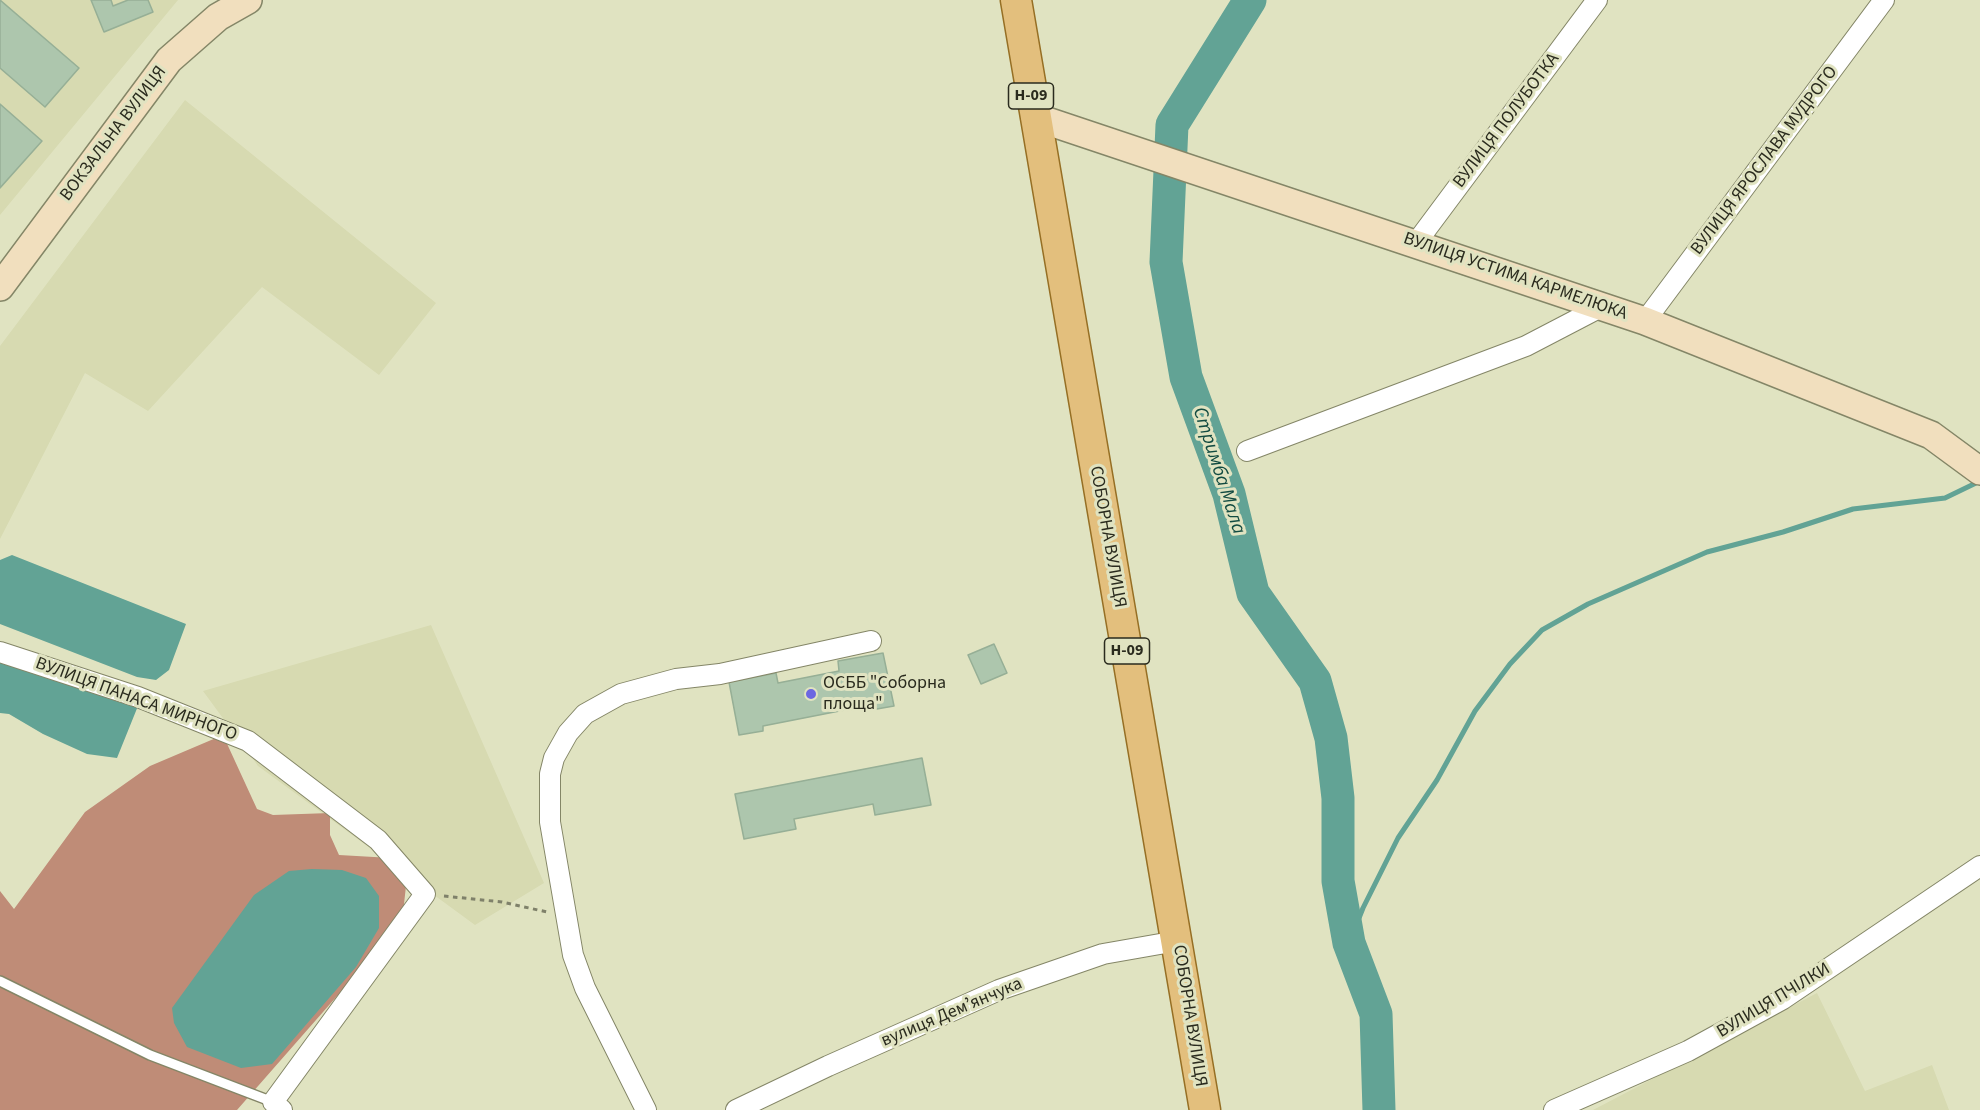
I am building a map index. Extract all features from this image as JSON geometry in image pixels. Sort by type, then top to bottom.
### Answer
[{"type":"main road","name":"СОБОРНА ВУЛИЦЯ","points":[[1016,0],[1204,1110]]},
{"type":"street","name":"ВОКЗАЛЬНА ВУЛИЦЯ","points":[[0,287],[169,60],[218,16],[248,0]]},
{"type":"street","name":"ВУЛИЦЯ ПОЛУБОТКА","points":[[1416,243],[1598,0]]},
{"type":"street","name":"ВУЛИЦЯ ЯРОСЛАВА МУДРОГО","points":[[1645,321],[1884,0]]},
{"type":"street","name":"ВУЛИЦЯ УСТИМА КАРМЕЛЮКА","points":[[1035,117],[1147,156],[1416,243],[1599,308],[1645,321],[1931,435],[1980,471]]},
{"type":"street","points":[[1247,451],[1526,346],[1599,308]]},
{"type":"street","points":[[646,1110],[585,988],[573,955],[550,822],[550,774],[554,758],[568,733],[585,714],[621,694],[676,679],[720,674],[871,641]]},
{"type":"street","name":"ВУЛИЦЯ ПАНАСА МИРНОГО","points":[[0,652],[138,697],[248,741],[378,840],[425,894]]},
{"type":"street","name":"ВУЛИЦЯ ПЧІЛКИ","points":[[1554,1110],[1688,1051],[1783,999],[1980,866]]},
{"type":"street","points":[[278,1106],[425,894]]},
{"type":"street","name":"вулиця Демʼянчука","points":[[736,1110],[828,1066],[999,990],[1103,954],[1177,941]]},
{"type":"lane","points":[[0,981],[150,1055],[278,1106]]},
{"type":"path","points":[[425,894],[502,902],[566,916]]},
{"type":"shaded area","points":[[0,0],[178,0],[0,215]]},
{"type":"shaded area","points":[[185,100],[436,303],[379,375],[262,287],[148,411],[85,373],[0,539],[0,346]]},
{"type":"shaded area","points":[[431,625],[544,883],[475,925],[258,766],[203,691]]},
{"type":"shaded area","points":[[223,735],[257,809],[273,815],[330,813],[330,835],[339,855],[409,859],[402,922],[237,1110],[0,1110],[0,891],[14,909],[85,812],[150,766]]},
{"type":"shaded area","points":[[1817,993],[1865,1091],[1932,1065],[1949,1110],[1593,1110]]},
{"type":"water","points":[[12,555],[186,624],[169,670],[156,680],[137,677],[0,624],[0,560]]},
{"type":"water","points":[[0,660],[140,701],[117,758],[87,754],[43,734],[9,714],[0,713]]},
{"type":"water","points":[[342,870],[366,878],[379,896],[379,928],[356,967],[272,1064],[241,1068],[187,1047],[174,1023],[172,1008],[254,895],[289,871]]},
{"type":"building","points":[[0,0],[79,68],[45,107],[0,68]]},
{"type":"building","points":[[91,0],[111,0],[113,6],[128,0],[148,0],[153,12],[104,32]]},
{"type":"building","points":[[0,104],[42,141],[0,188]]},
{"type":"building","points":[[994,644],[1007,673],[981,684],[968,655]]},
{"type":"building","name":"ОСББ \"Соборна площа\"","points":[[883,653],[894,706],[871,710],[870,705],[763,726],[763,731],[739,735],[729,682],[776,673],[778,683],[839,671],[838,661]]},
{"type":"building","points":[[922,758],[931,805],[875,815],[873,804],[794,819],[796,829],[744,839],[735,794]]},
{"type":"waterway","name":"Стримба Мала","points":[[1250,0],[1172,125],[1166,262],[1186,377],[1229,494],[1253,593],[1315,681],[1331,738],[1338,798],[1338,881],[1349,943],[1376,1014],[1379,1110]]},
{"type":"waterway","points":[[1349,943],[1363,908],[1398,838],[1437,780],[1475,711],[1510,664],[1542,630],[1588,604],[1707,552],[1783,532],[1853,509],[1945,498],[1976,483]]},
{"type":"place","name":"ОСББ \"Соборна площа\"","points":[[811,694]]}]
